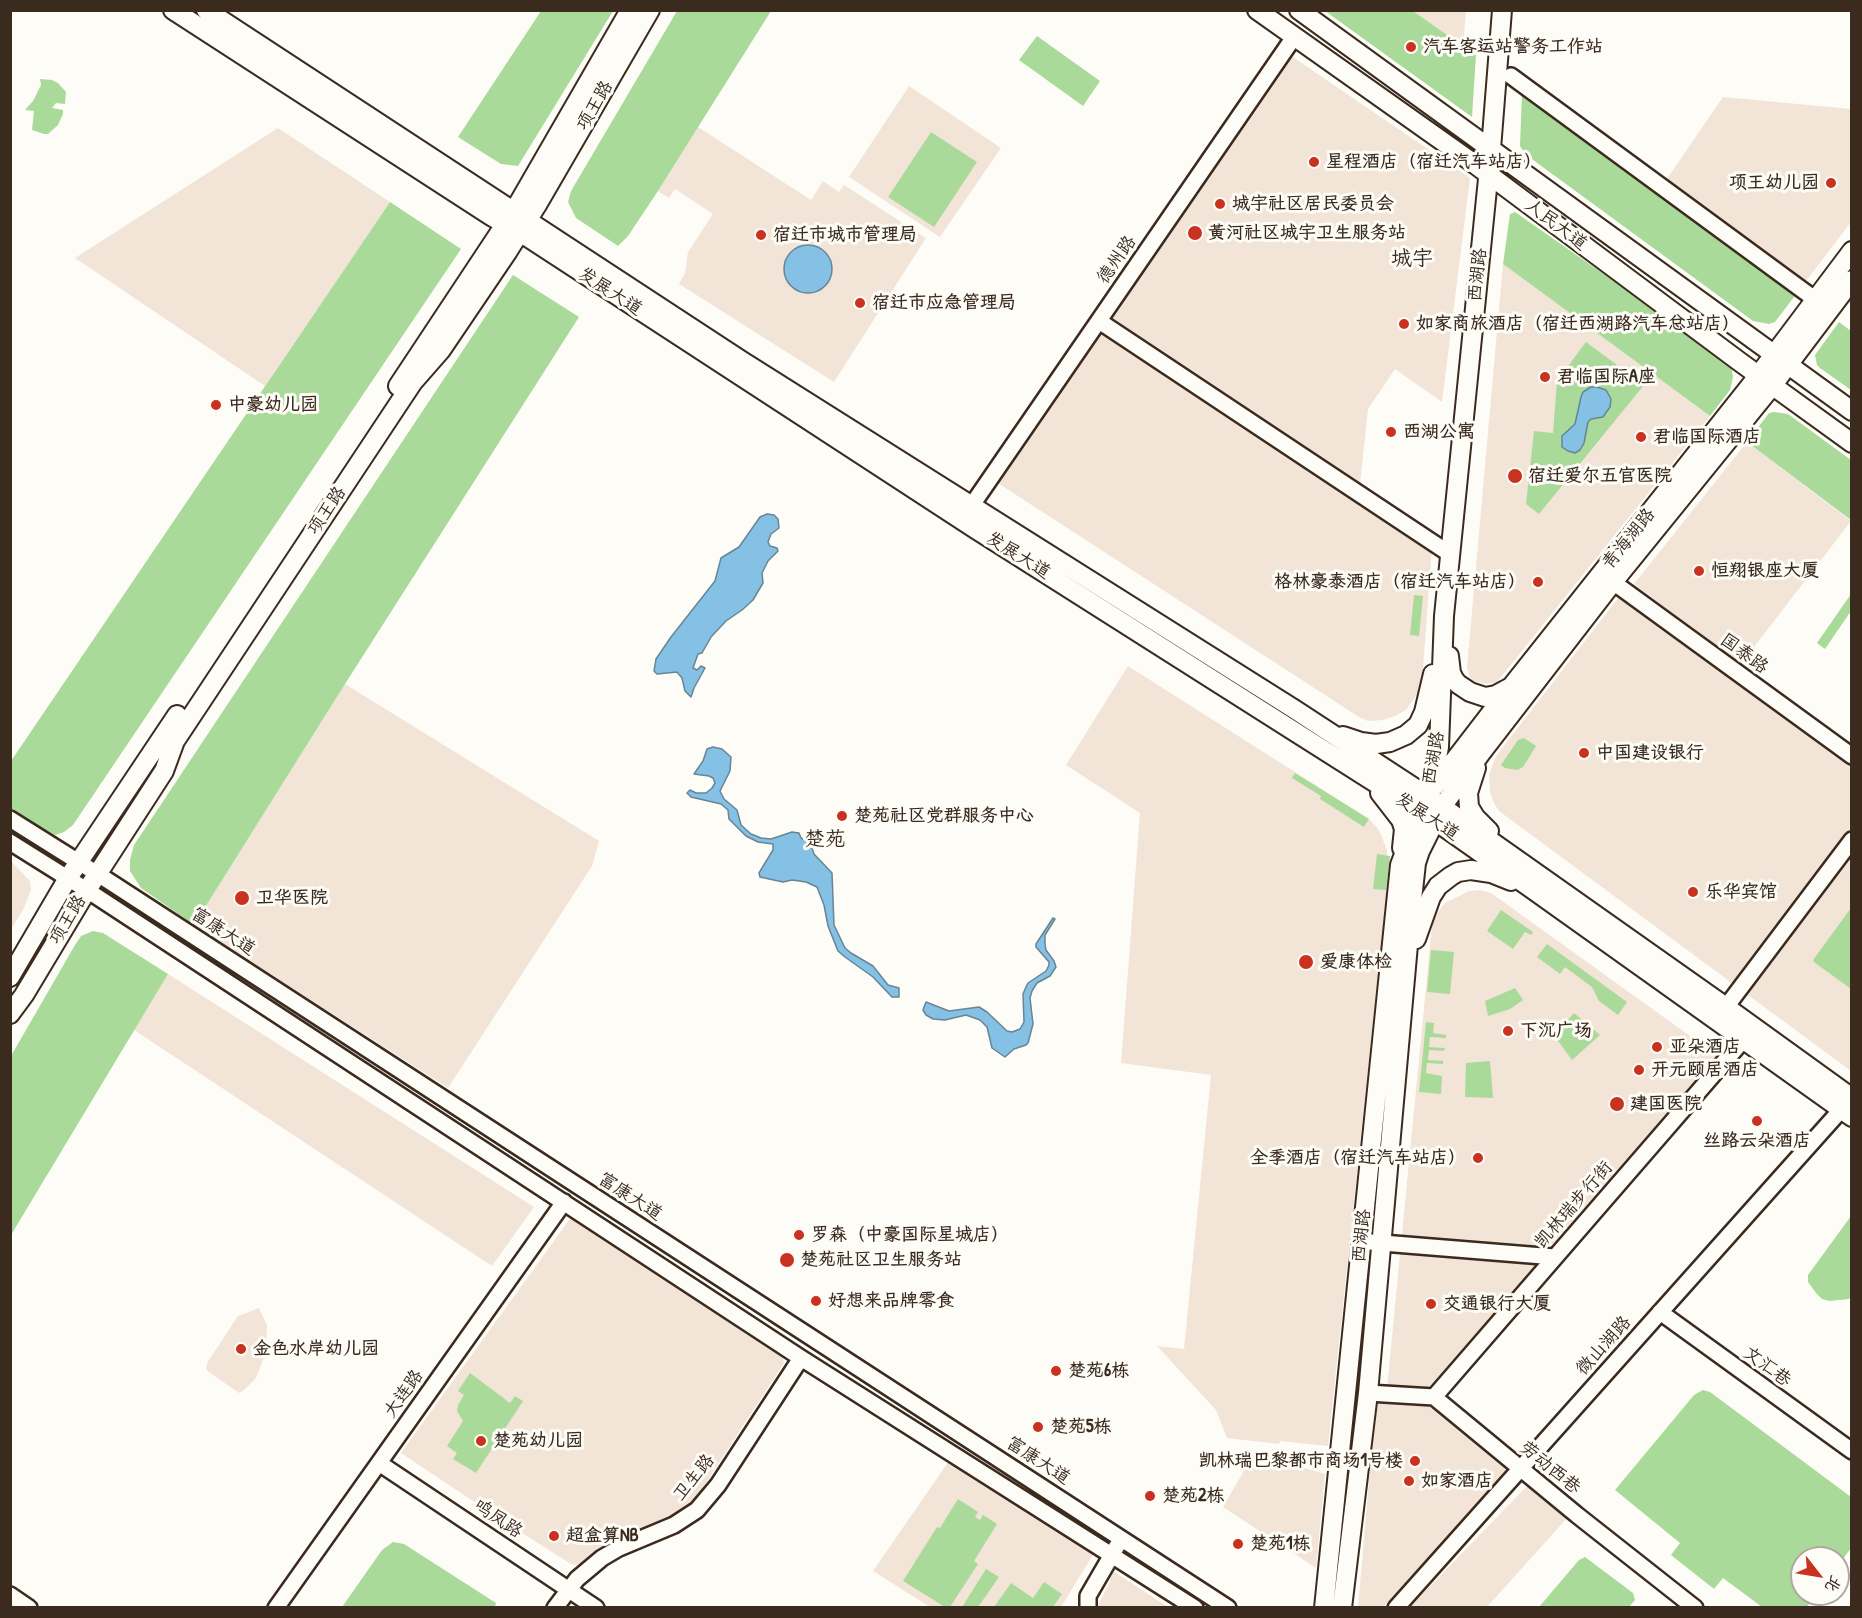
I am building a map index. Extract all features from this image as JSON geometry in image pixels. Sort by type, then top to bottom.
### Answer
[{"type":"main road","name":"发展大道","points":[[173,10],[742,361],[1294,709],[1430,809],[1537,883],[1726,1007],[1849,1106]]},
{"type":"main road","name":"发展大道","points":[[206,10],[517,222],[977,530],[1371,782],[1430,809]]},
{"type":"main road","name":"项王路","points":[[10,977],[68,878],[517,222],[630,10]]},
{"type":"main road","name":"项王路","points":[[10,1014],[24,995],[97,873],[164,771],[171,748],[181,731],[413,382],[441,350],[517,222],[650,10]]},
{"type":"main road","name":"人民大道","points":[[1257,10],[1488,174],[1851,443]]},
{"type":"main road","name":"人民大道","points":[[1299,10],[1851,411]]},
{"type":"main road","name":"西湖路","points":[[1342,1608],[1368,1393],[1416,862],[1430,809],[1439,747],[1444,616],[1491,149],[1502,10]]},
{"type":"main road","points":[[1424,128],[1437,110]]},
{"type":"main road","points":[[1540,213],[1554,195]]},
{"type":"main road","name":"青海湖路","points":[[1781,361],[1816,300],[1851,251]]},
{"type":"main road","name":"青海湖路","points":[[1430,809],[1511,687],[1851,280]]},
{"type":"main road","name":"青海湖路","points":[[1430,809],[1505,720],[1765,381]]},
{"type":"main road","points":[[1444,616],[1451,672],[1458,684],[1470,693],[1485,697],[1496,695],[1511,687]]},
{"type":"main road","points":[[1294,709],[1332,730],[1361,742],[1376,744],[1390,742],[1406,735],[1418,725],[1424,712],[1444,616]]},
{"type":"main road","points":[[1505,720],[1473,774],[1468,793],[1469,807],[1475,817],[1537,883]]},
{"type":"main road","points":[[1371,782],[1401,820],[1404,829],[1400,865]]},
{"type":"main road","name":"西湖路","points":[[1323,1608],[1400,865],[1430,809]]},
{"type":"main road","points":[[1405,985],[1425,910],[1431,897],[1444,880],[1458,872],[1471,870],[1537,883]]},
{"type":"main road","name":"发展大道","points":[[1537,883],[1744,1040],[1849,1106]]},
{"type":"street","name":"德州路","points":[[972,505],[1294,37]]},
{"type":"street","points":[[1511,76],[1816,300]]},
{"type":"street","points":[[1099,321],[1450,554]]},
{"type":"street","name":"国泰路","points":[[1613,582],[1851,756]]},
{"type":"street","name":"富康大道","points":[[10,819],[97,873],[1228,1608]]},
{"type":"street","points":[[1726,1007],[1851,840]]},
{"type":"street","points":[[10,842],[87,890],[804,1360],[1195,1608]]},
{"type":"street","name":"凯林瑞步行街","points":[[1434,1397],[1744,1040]]},
{"type":"street","name":"微山湖路","points":[[1396,1608],[1660,1312],[1849,1106]]},
{"type":"street","name":"大连路","points":[[276,1608],[564,1202]]},
{"type":"street","points":[[1362,1242],[1555,1257]]},
{"type":"street","name":"文汇巷","points":[[1660,1312],[1851,1451]]},
{"type":"street","name":"卫生路","points":[[565,1608],[571,1592],[583,1573],[610,1553],[674,1526],[697,1510],[718,1485],[804,1360]]},
{"type":"street","points":[[1368,1393],[1434,1397]]},
{"type":"street","name":"劳动西巷","points":[[1434,1397],[1520,1469],[1695,1608]]},
{"type":"street","name":"鸣凤路","points":[[379,1463],[596,1608]]},
{"type":"street","points":[[1088,1608],[1088,1596],[1122,1539]]},
{"type":"street","name":"卫生路","points":[[555,1608],[571,1592]]},
{"type":"street","points":[[10,1595],[29,1608]]},
{"type":"shaded area","points":[[1413,11],[1466,11],[1463,46]]},
{"type":"shaded area","points":[[1290,55],[1470,178],[1442,402],[1395,369],[1368,409],[1360,484],[1111,317]]},
{"type":"shaded area","points":[[909,86],[1001,148],[940,237],[849,177]]},
{"type":"shaded area","points":[[1723,97],[1851,109],[1851,222],[1797,293],[1658,192]]},
{"type":"shaded area","name":"宿迁市应急管理局","points":[[698,127],[811,200],[823,181],[839,192],[844,185],[926,238],[834,382],[679,284],[685,273],[688,252],[713,214],[675,189],[669,198],[658,191]]},
{"type":"shaded area","points":[[278,128],[390,202],[265,386],[75,258]]},
{"type":"shaded area","points":[[1503,264],[1710,416],[1497,682],[1486,684],[1474,681],[1467,668]]},
{"type":"shaded area","points":[[1095,325],[1432,547],[1422,681],[1420,690],[1406,710],[1383,720],[1368,721],[1359,717],[990,478]]},
{"type":"shaded area","points":[[1747,442],[1851,521],[1741,664],[1634,584]]},
{"type":"shaded area","points":[[1619,597],[1851,765],[1851,1071],[1499,811],[1494,803],[1490,792],[1489,775],[1496,756]]},
{"type":"shaded area","points":[[1128,666],[1369,819],[1379,830],[1387,850],[1388,881],[1328,1446],[1280,1441],[1279,1444],[1227,1438],[1216,1410],[1157,1346],[1184,1349],[1211,1075],[1121,1063],[1140,813],[1066,765]]},
{"type":"shaded area","points":[[345,684],[599,841],[592,866],[448,1088],[194,925]]},
{"type":"shaded area","points":[[11,861],[30,881],[31,890],[23,910],[11,929]]},
{"type":"shaded area","points":[[1480,890],[1491,893],[1722,1059],[1437,1390],[1387,1388],[1432,926],[1436,914],[1445,903],[1469,891]]},
{"type":"shaded area","points":[[168,974],[534,1207],[492,1266],[134,1030]]},
{"type":"shaded area","points":[[572,1216],[782,1354],[784,1363],[696,1498],[675,1516],[600,1548],[587,1561],[578,1565],[571,1564],[401,1453]]},
{"type":"shaded area","name":"金色水岸幼儿园","points":[[259,1308],[267,1325],[266,1352],[256,1378],[239,1393],[209,1372],[206,1369],[207,1363],[238,1316]]},
{"type":"shaded area","points":[[1376,1400],[1435,1403],[1512,1469],[1383,1607],[1358,1608]]},
{"type":"shaded area","points":[[1265,1450],[1287,1463],[1325,1474],[1316,1568],[1223,1507],[1249,1462],[1256,1466]]},
{"type":"shaded area","points":[[949,1461],[1094,1553],[1061,1607],[930,1607],[873,1571]]},
{"type":"shaded area","points":[[1529,1484],[1568,1517],[1487,1607],[1409,1608]]},
{"type":"shaded area","points":[[1113,1571],[1168,1607],[1097,1607]]},
{"type":"green space","points":[[541,11],[613,11],[518,166],[501,164],[458,137]]},
{"type":"green space","points":[[677,11],[771,11],[658,191],[628,236],[618,246],[576,218],[568,202],[571,191]]},
{"type":"green space","points":[[1325,11],[1413,11],[1476,55],[1472,117]]},
{"type":"green space","points":[[1037,36],[1100,81],[1083,106],[1019,60]]},
{"type":"green space","points":[[40,79],[58,83],[66,92],[65,104],[56,103],[52,108],[63,110],[63,114],[58,125],[48,134],[32,130],[34,111],[25,110],[33,101],[41,85]]},
{"type":"green space","points":[[1522,93],[1797,293],[1775,322],[1769,324],[1753,321],[1525,154],[1520,146]]},
{"type":"green space","points":[[931,132],[977,162],[934,227],[888,197]]},
{"type":"green space","points":[[390,202],[461,249],[73,825],[55,835],[11,811],[11,761]]},
{"type":"green space","points":[[1515,212],[1721,356],[1731,366],[1733,377],[1730,390],[1710,416],[1503,264],[1510,214]]},
{"type":"green space","points":[[513,275],[579,317],[194,925],[141,888],[130,871],[134,845]]},
{"type":"green space","points":[[1839,322],[1851,331],[1851,390],[1820,368],[1815,355]]},
{"type":"green space","points":[[1586,342],[1644,385],[1539,514],[1526,504],[1534,431],[1553,433],[1557,381]]},
{"type":"green space","points":[[1769,413],[1788,414],[1851,460],[1851,520],[1747,442]]},
{"type":"green space","points":[[1851,594],[1851,611],[1825,649],[1817,643]]},
{"type":"green space","points":[[1414,595],[1423,596],[1419,636],[1410,635]]},
{"type":"green space","points":[[1524,738],[1536,746],[1523,767],[1517,770],[1505,768],[1501,765],[1518,740]]},
{"type":"green space","points":[[1295,773],[1369,819],[1364,827],[1292,778]]},
{"type":"green space","points":[[1377,854],[1390,856],[1386,890],[1373,889]]},
{"type":"green space","points":[[1851,908],[1851,989],[1813,960]]},
{"type":"green space","points":[[1501,910],[1533,932],[1531,935],[1525,932],[1513,949],[1487,931]]},
{"type":"green space","points":[[93,931],[103,933],[168,974],[11,1235],[11,1056],[75,945],[81,936]]},
{"type":"green space","points":[[1547,944],[1627,1002],[1618,1015],[1599,1001],[1592,987],[1565,967],[1560,974],[1537,957]]},
{"type":"green space","points":[[1431,950],[1454,952],[1450,994],[1427,992]]},
{"type":"green space","points":[[1515,988],[1523,1000],[1510,1009],[1488,1016],[1485,1001]]},
{"type":"green space","points":[[1574,1013],[1600,1035],[1572,1060],[1553,1034]]},
{"type":"green space","points":[[1426,1022],[1434,1023],[1433,1033],[1446,1035],[1446,1038],[1430,1037],[1429,1047],[1445,1048],[1444,1051],[1429,1050],[1428,1060],[1443,1061],[1443,1064],[1427,1063],[1426,1073],[1442,1076],[1441,1094],[1419,1092]]},
{"type":"green space","points":[[1490,1061],[1493,1098],[1465,1097],[1466,1063]]},
{"type":"green space","points":[[1851,1216],[1851,1296],[1849,1299],[1829,1301],[1822,1299],[1808,1282],[1808,1275]]},
{"type":"green space","points":[[470,1373],[510,1403],[515,1396],[523,1401],[476,1473],[453,1459],[457,1453],[447,1446],[463,1421],[457,1411],[464,1395],[458,1391]]},
{"type":"green space","points":[[1703,1390],[1710,1392],[1851,1497],[1850,1549],[1850,1546],[1790,1546],[1790,1606],[1807,1607],[1762,1607],[1723,1578],[1714,1589],[1671,1555],[1680,1543],[1615,1490],[1694,1395]]},
{"type":"green space","points":[[958,1499],[978,1512],[975,1517],[980,1520],[983,1515],[997,1524],[974,1561],[978,1564],[950,1607],[945,1607],[903,1581],[937,1527],[940,1528]]},
{"type":"green space","points":[[393,1542],[404,1544],[496,1603],[495,1607],[342,1607],[382,1550]]},
{"type":"green space","points":[[1585,1557],[1633,1593],[1635,1600],[1629,1607],[1539,1607],[1579,1560]]},
{"type":"green space","points":[[986,1569],[999,1577],[978,1607],[962,1607]]},
{"type":"green space","points":[[1044,1582],[1062,1594],[1053,1607],[994,1607],[1011,1583],[1033,1598]]},
{"type":"water","points":[[808,245],[825,252],[832,269],[825,286],[808,293],[791,286],[784,269],[791,252]]},
{"type":"water","points":[[1591,387],[1606,390],[1611,399],[1610,407],[1603,417],[1591,419],[1588,422],[1584,443],[1580,450],[1575,453],[1568,451],[1562,447],[1562,436],[1575,424],[1583,392]]},
{"type":"water","points":[[767,514],[774,515],[778,519],[779,528],[771,534],[768,542],[778,551],[768,561],[762,573],[763,583],[753,600],[726,621],[711,637],[702,653],[698,654],[693,668],[697,670],[701,666],[705,668],[691,697],[685,691],[682,678],[677,672],[657,674],[654,671],[656,659],[715,581],[721,558],[739,547],[760,517]]},
{"type":"water","points":[[713,747],[722,749],[731,757],[730,771],[720,791],[724,799],[737,810],[741,825],[751,834],[761,838],[771,839],[792,832],[799,833],[805,840],[809,839],[814,854],[832,873],[834,925],[845,948],[873,966],[888,985],[899,988],[899,997],[892,997],[873,977],[838,951],[817,887],[806,882],[792,880],[783,882],[760,877],[759,873],[773,850],[773,844],[758,842],[746,836],[729,819],[728,810],[721,804],[691,797],[687,793],[690,790],[696,793],[706,793],[715,783],[709,776],[694,774],[703,761],[707,749]]},
{"type":"water","points":[[1053,918],[1055,919],[1045,935],[1045,944],[1056,967],[1050,976],[1037,983],[1032,991],[1030,998],[1033,1024],[1026,1045],[1014,1049],[1005,1057],[992,1048],[987,1027],[980,1020],[966,1015],[945,1020],[933,1019],[926,1015],[923,1010],[926,1002],[949,1011],[979,1007],[1007,1031],[1020,1029],[1024,1022],[1023,994],[1026,987],[1028,983],[1046,971],[1049,965],[1036,944]]},
{"type":"place","name":"汽车客运站警务工作站","points":[[1411,47]]},
{"type":"place","name":"星程酒店（宿迁汽车站店）","points":[[1314,162]]},
{"type":"place","name":"项王幼儿园","points":[[1831,183]]},
{"type":"place","name":"城宇社区居民委员会","points":[[1220,204]]},
{"type":"place","name":"黄河社区城宇卫生服务站","points":[[1195,233]]},
{"type":"place","name":"宿迁市城市管理局","points":[[761,235]]},
{"type":"place","name":"宿迁市应急管理局","points":[[860,303]]},
{"type":"place","name":"如家商旅酒店（宿迁西湖路汽车总站店）","points":[[1404,324]]},
{"type":"place","name":"君临国际A座","points":[[1545,377]]},
{"type":"place","name":"中豪幼儿园","points":[[216,405]]},
{"type":"place","name":"西湖公寓","points":[[1391,432]]},
{"type":"place","name":"君临国际酒店","points":[[1641,437]]},
{"type":"place","name":"宿迁爱尔五官医院","points":[[1515,476]]},
{"type":"place","name":"恒翔银座大厦","points":[[1699,571]]},
{"type":"place","name":"格林豪泰酒店（宿迁汽车站店）","points":[[1538,582]]},
{"type":"place","name":"中国建设银行","points":[[1584,753]]},
{"type":"place","name":"楚苑社区党群服务中心","points":[[842,816]]},
{"type":"place","name":"乐华宾馆","points":[[1693,892]]},
{"type":"place","name":"卫华医院","points":[[242,898]]},
{"type":"place","name":"爱康体检","points":[[1306,962]]},
{"type":"place","name":"下沉广场","points":[[1508,1031]]},
{"type":"place","name":"亚朵酒店","points":[[1657,1047]]},
{"type":"place","name":"开元颐居酒店","points":[[1639,1070]]},
{"type":"place","name":"建国医院","points":[[1617,1104]]},
{"type":"place","name":"丝路云朵酒店","points":[[1757,1121]]},
{"type":"place","name":"全季酒店（宿迁汽车站店）","points":[[1478,1158]]},
{"type":"place","name":"罗森（中豪国际星城店）","points":[[799,1235]]},
{"type":"place","name":"楚苑社区卫生服务站","points":[[787,1260]]},
{"type":"place","name":"好想来品牌零食","points":[[816,1301]]},
{"type":"place","name":"交通银行大厦","points":[[1431,1304]]},
{"type":"place","name":"金色水岸幼儿园","points":[[241,1349]]},
{"type":"place","name":"楚苑6栋","points":[[1056,1371]]},
{"type":"place","name":"楚苑5栋","points":[[1038,1427]]},
{"type":"place","name":"楚苑幼儿园","points":[[481,1441]]},
{"type":"place","name":"凯林瑞巴黎都市商场1号楼","points":[[1415,1461]]},
{"type":"place","name":"如家酒店","points":[[1409,1481]]},
{"type":"place","name":"楚苑2栋","points":[[1150,1496]]},
{"type":"place","name":"超盒算NB","points":[[554,1536]]},
{"type":"place","name":"楚苑1栋","points":[[1238,1544]]},
{"type":"district","name":"城宇","points":[[1412,259]]},
{"type":"district","name":"楚苑","points":[[825,840]]}]
